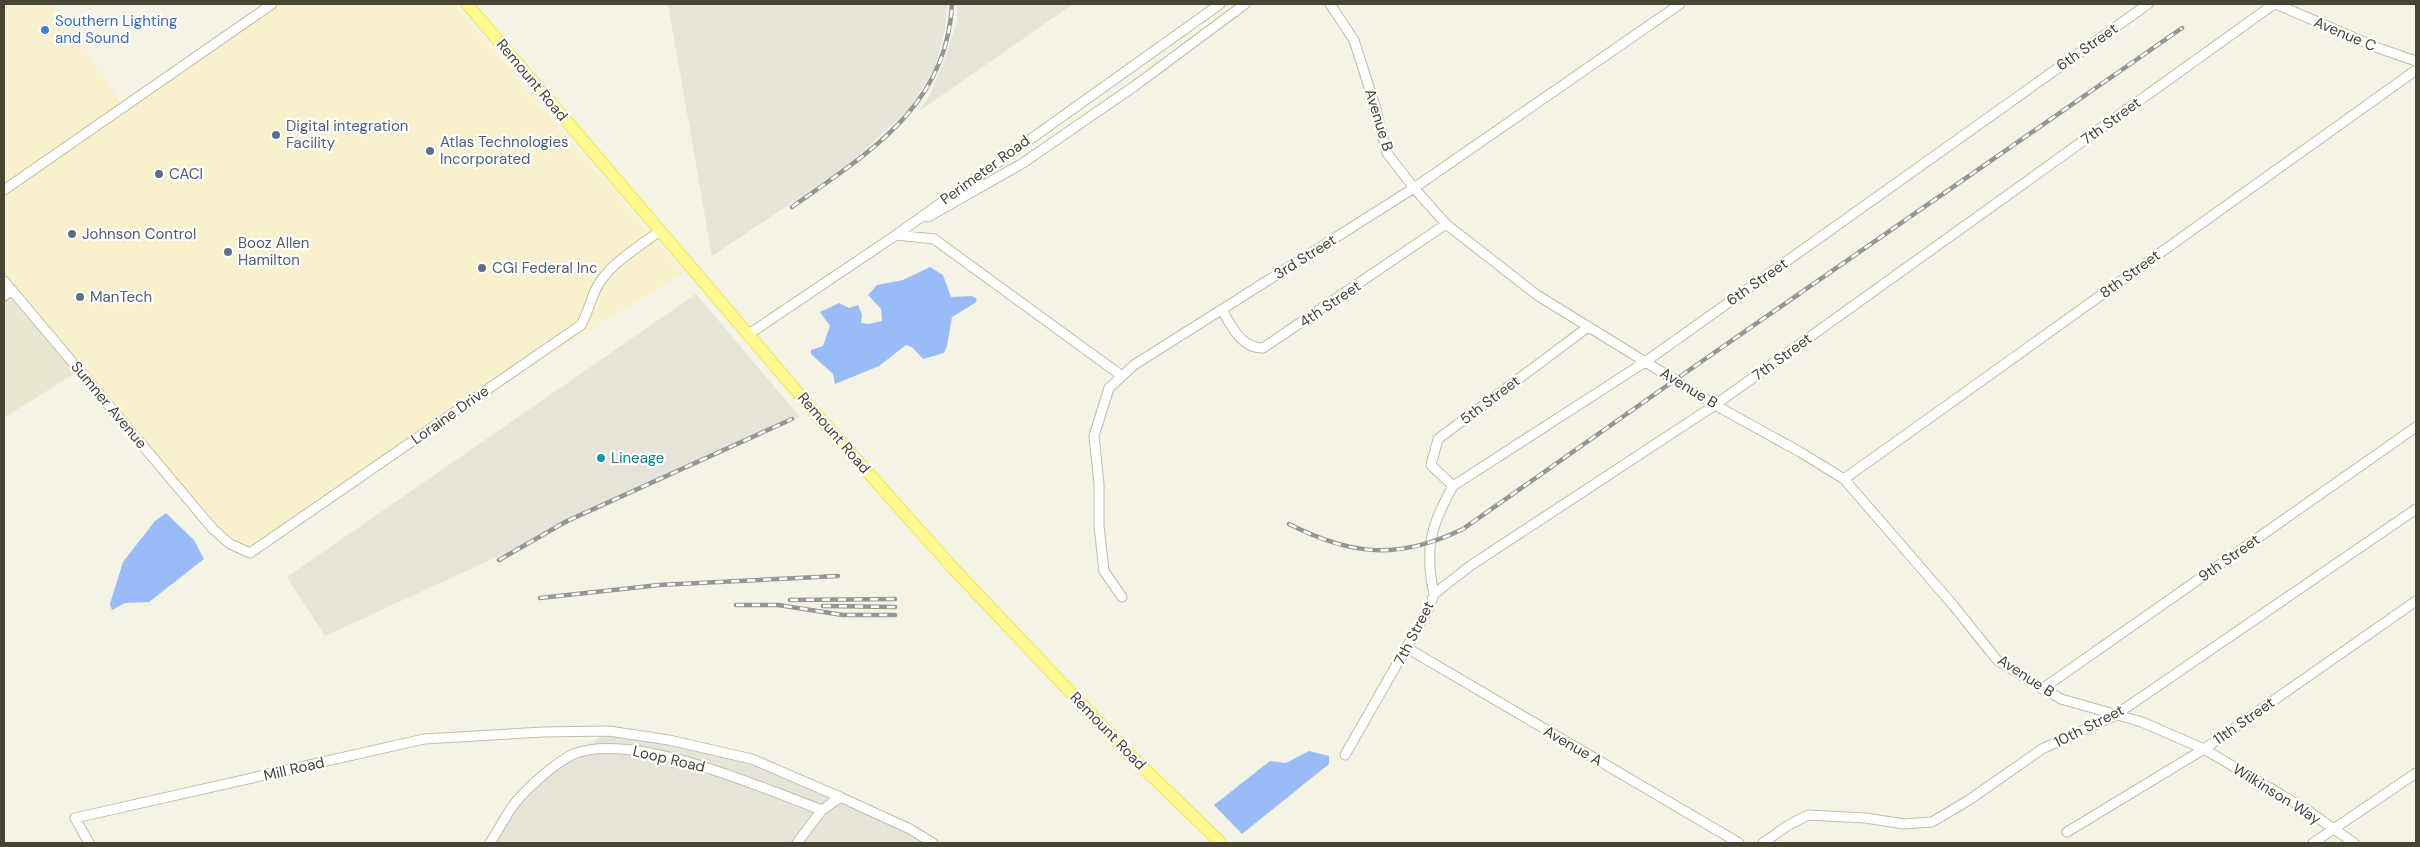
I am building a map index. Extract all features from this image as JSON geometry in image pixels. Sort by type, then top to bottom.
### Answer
[{"type":"main road","name":"Remount Road","points":[[467,4],[749,334],[951,566],[1127,752],[1217,841]]},
{"type":"street","points":[[4,190],[272,4]]},
{"type":"street","name":"Perimeter Road","points":[[749,334],[896,235],[1220,4]]},
{"type":"street","points":[[907,227],[984,186],[1086,119],[1161,67],[1245,4]]},
{"type":"street","name":"Avenue B","points":[[1330,4],[1354,40],[1375,106],[1387,153],[1414,188],[1446,224],[1537,295],[1715,405],[1800,452],[1844,479],[1954,605],[1997,660],[2061,699],[2114,716]]},
{"type":"street","name":"3rd Street","points":[[1122,597],[1104,571],[1099,526],[1099,484],[1094,436],[1109,388],[1134,365],[1414,188],[1680,4]]},
{"type":"street","name":"6th Street","points":[[1434,594],[1429,571],[1429,544],[1437,515],[1453,486],[1645,362],[2148,4]]},
{"type":"street","name":"Avenue C","points":[[2275,4],[2378,48],[2416,60]]},
{"type":"street","name":"7th Street","points":[[1345,755],[1407,648],[1429,608],[1434,594],[1478,560],[1715,405],[2275,4]]},
{"type":"street","name":"8th Street","points":[[1844,479],[2416,70]]},
{"type":"street","points":[[1075,106],[1086,119]]},
{"type":"street","name":"4th Street","points":[[1222,310],[1238,337],[1252,348],[1263,348],[1446,224]]},
{"type":"street","name":"Loraine Drive","points":[[213,529],[230,544],[250,553],[264,545],[580,325],[588,312],[596,289],[609,271],[661,230]]},
{"type":"street","points":[[896,235],[934,239],[1122,376]]},
{"type":"street","name":"Sumner Avenue","points":[[4,281],[213,529]]},
{"type":"street","points":[[4,296],[12,290]]},
{"type":"street","name":"5th Street","points":[[1453,486],[1431,465],[1438,440],[1588,327]]},
{"type":"street","name":"9th Street","points":[[2042,689],[2416,427]]},
{"type":"street","name":"10th Street","points":[[1763,843],[1787,826],[1808,815],[1866,818],[1904,824],[1932,822],[1969,800],[2042,749],[2114,716],[2416,510]]},
{"type":"street","name":"11th Street","points":[[2067,832],[2204,749],[2416,601]]},
{"type":"street","name":"Avenue A","points":[[1407,648],[1739,843]]},
{"type":"street","name":"Wilkinson Way","points":[[2114,716],[2142,722],[2204,749],[2307,810],[2332,830],[2354,843]]},
{"type":"street","name":"Mill Road","points":[[88,843],[75,818],[424,739],[543,732],[609,732],[669,740],[752,760],[840,796]]},
{"type":"street","name":"Loop Road","points":[[490,843],[511,808],[548,771],[575,754],[601,749],[636,749],[690,763],[721,772],[822,810]]},
{"type":"street","points":[[2313,843],[2416,773]]},
{"type":"street","points":[[798,843],[822,810],[840,796],[910,829],[934,843]]},
{"type":"shaded area","points":[[4,4],[54,4],[124,107],[272,4],[453,4],[683,273],[459,410],[250,553],[230,544],[4,282]]},
{"type":"shaded area","points":[[668,4],[947,4],[945,30],[935,67],[910,108],[849,164],[712,256]]},
{"type":"shaded area","points":[[957,4],[1073,4],[918,112],[930,95],[944,60],[957,22]]},
{"type":"shaded area","points":[[4,281],[80,370],[4,418]]},
{"type":"shaded area","points":[[696,294],[800,417],[325,636],[287,577]]},
{"type":"shaded area","points":[[609,731],[752,759],[933,843],[490,843],[511,808],[548,771]]},
{"type":"water","points":[[930,267],[943,275],[951,297],[972,296],[977,299],[975,303],[952,317],[944,353],[923,359],[912,347],[906,345],[879,366],[835,384],[833,374],[811,354],[811,350],[823,346],[830,326],[820,312],[839,303],[849,308],[858,305],[862,315],[861,323],[868,324],[882,321],[881,309],[868,295],[877,285],[903,280]]},
{"type":"water","points":[[166,513],[194,540],[204,559],[149,602],[125,603],[112,610],[110,604],[123,562],[155,521]]},
{"type":"water","points":[[1309,751],[1329,756],[1329,764],[1242,834],[1214,805],[1270,761],[1286,763]]},
{"type":"railway","points":[[792,207],[875,146],[899,124],[919,99],[936,72],[947,40],[952,4]]},
{"type":"railway","points":[[1289,524],[1334,543],[1376,550],[1418,546],[1463,529],[2182,28]]},
{"type":"railway","points":[[499,560],[567,521],[792,419]]},
{"type":"railway","points":[[540,598],[659,585],[838,576]]},
{"type":"railway","points":[[790,600],[895,599]]},
{"type":"railway","points":[[736,605],[778,605],[843,615],[895,615]]},
{"type":"railway","points":[[823,606],[895,607]]},
{"type":"place","name":"Southern Lighting and Sound","points":[[45,30]]},
{"type":"place","name":"Digital integration Facility","points":[[276,135]]},
{"type":"place","name":"Atlas Technologies Incorporated","points":[[430,151]]},
{"type":"place","name":"CACI","points":[[159,174]]},
{"type":"place","name":"Johnson Control","points":[[72,234]]},
{"type":"place","name":"Booz Allen Hamilton","points":[[228,252]]},
{"type":"place","name":"CGI Federal Inc","points":[[482,268]]},
{"type":"place","name":"ManTech","points":[[80,297]]},
{"type":"place","name":"Lineage","points":[[601,458]]}]
